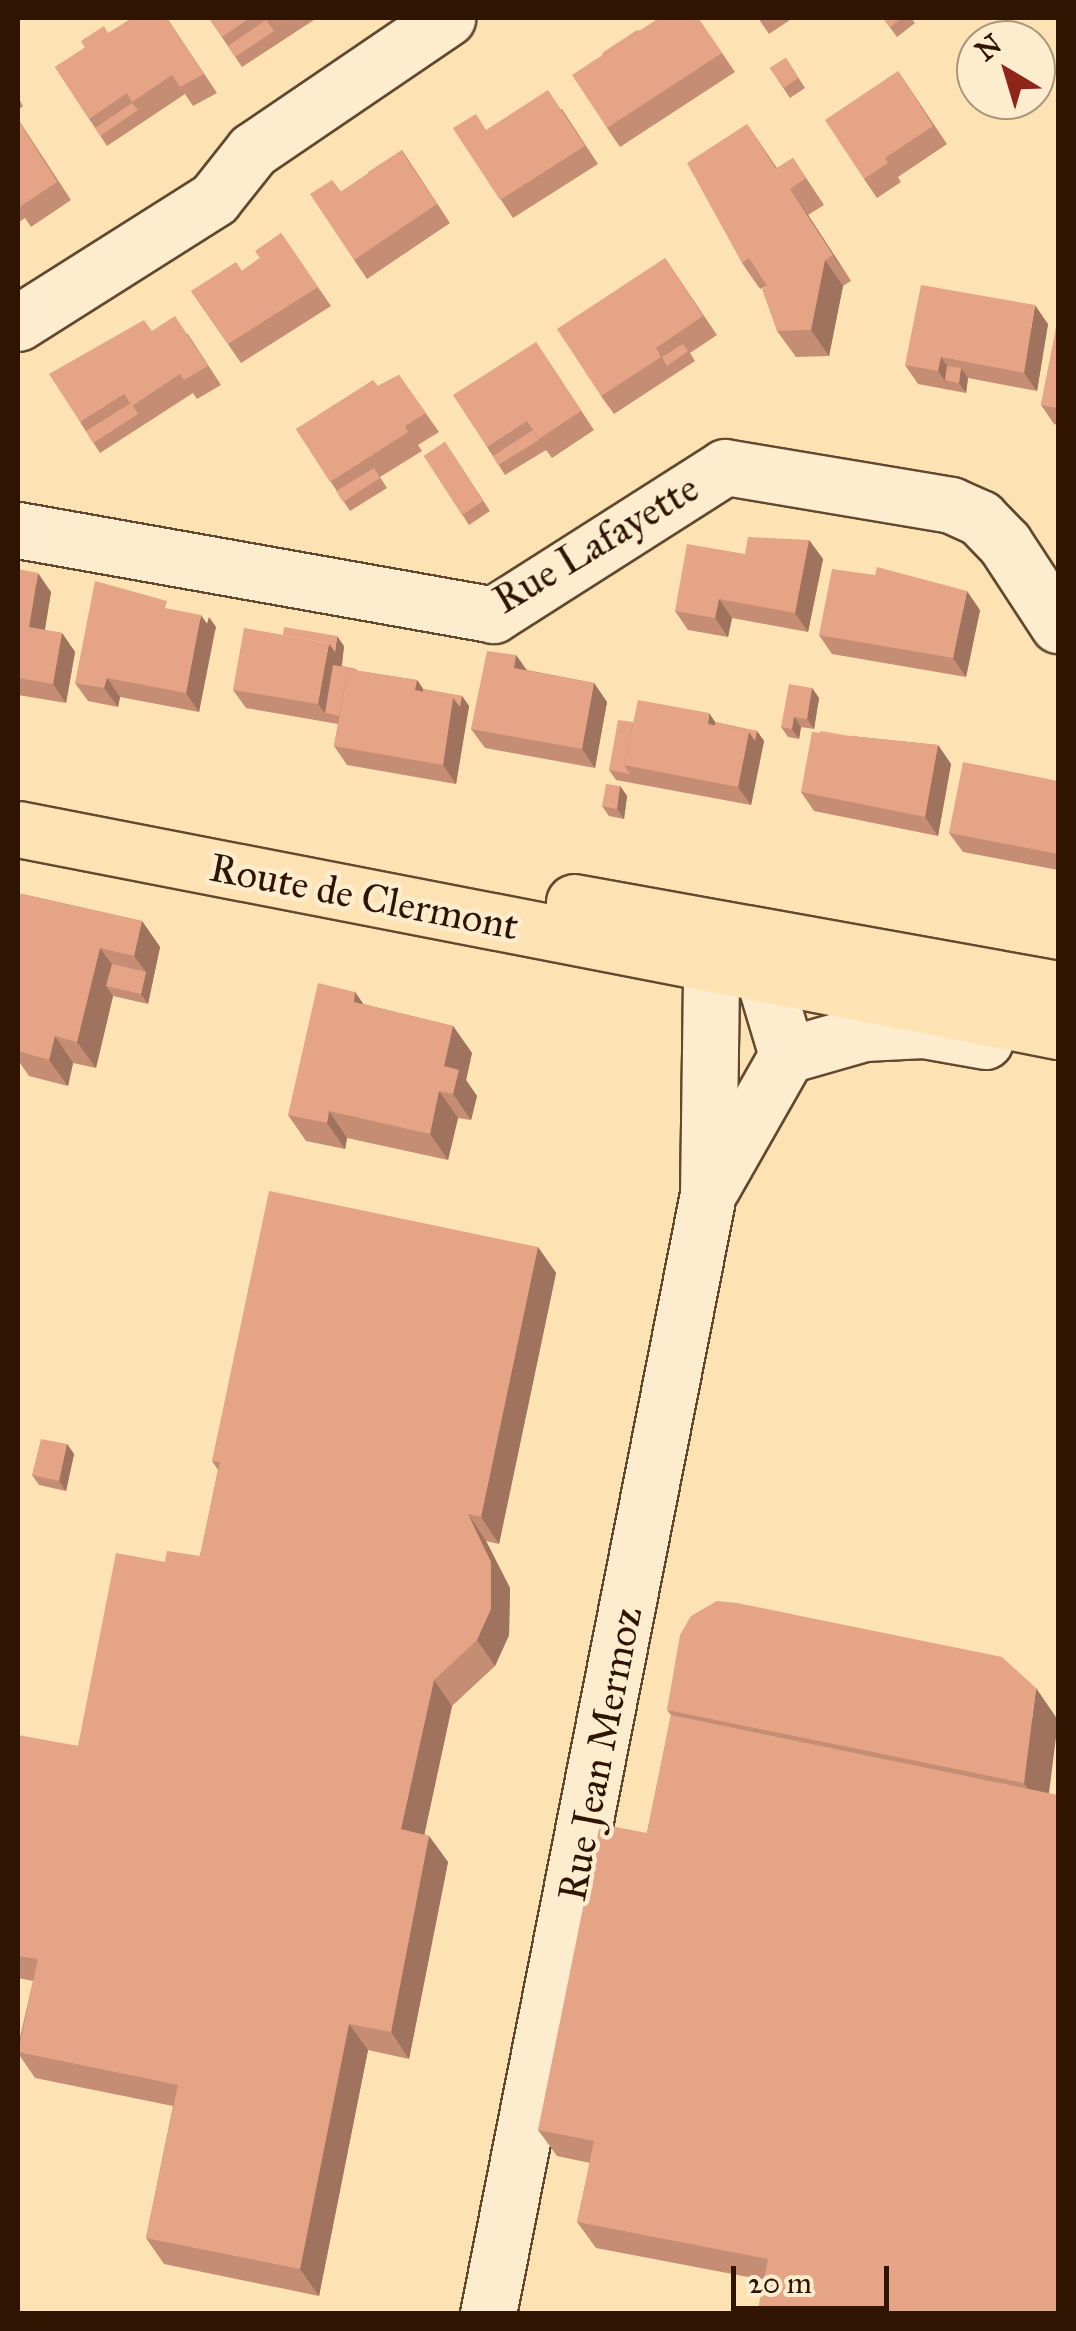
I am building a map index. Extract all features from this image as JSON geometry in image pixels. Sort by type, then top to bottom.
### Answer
[{"type":"main road","name":"Route de Clermont","points":[[18,820],[737,949],[1058,1031]]},
{"type":"main road","name":"Route de Clermont","points":[[18,829],[737,949],[1058,990]]},
{"type":"street","points":[[18,324],[214,200],[253,150],[447,18]]},
{"type":"street","name":"Rue Lafayette","points":[[18,530],[493,614],[725,466],[952,504],[980,518],[1006,544],[1058,624]]},
{"type":"street","points":[[737,949],[787,1055],[864,1033],[922,1030],[1058,1055]]},
{"type":"street","name":"Rue Jean Mermoz","points":[[488,2314],[708,1194],[737,949]]},
{"type":"street","name":"Rue Jean Mermoz","points":[[708,1194],[787,1055]]},
{"type":"building","points":[[132,18],[167,18],[204,74],[180,87],[172,75],[132,102],[127,93],[89,119],[55,67],[85,48],[81,41],[104,26],[108,33]]},
{"type":"building","points":[[209,18],[250,18],[222,37]]},
{"type":"building","points":[[659,18],[698,18],[722,53],[607,128],[572,75]]},
{"type":"building","points":[[883,18],[902,18],[890,27]]},
{"type":"building","points":[[266,20],[274,31],[235,57],[228,46]]},
{"type":"building","points":[[786,58],[798,78],[784,88],[770,68]]},
{"type":"building","points":[[898,71],[933,126],[885,158],[888,163],[864,179],[825,120]]},
{"type":"building","points":[[548,90],[585,146],[500,200],[453,128],[476,114],[486,130]]},
{"type":"building","points":[[132,103],[138,110],[100,136],[95,128]]},
{"type":"building","points":[[18,120],[57,182],[18,208]]},
{"type":"building","points":[[747,124],[776,169],[793,158],[806,178],[790,189],[833,255],[825,260],[811,330],[777,331],[762,289],[767,286],[749,258],[742,263],[687,163]]},
{"type":"building","points":[[402,150],[408,161],[402,152],[368,174],[368,172]]},
{"type":"building","points":[[402,152],[437,204],[354,260],[310,194],[332,180],[340,192]]},
{"type":"building","points":[[281,233],[318,287],[228,344],[191,291],[236,262],[242,271],[260,258],[255,251]]},
{"type":"building","points":[[665,258],[703,316],[656,348],[661,357],[601,396],[557,329]]},
{"type":"building","points":[[921,285],[1035,305],[1024,373],[941,357],[938,371],[905,365]]},
{"type":"building","points":[[175,316],[208,366],[184,380],[180,374],[132,406],[124,394],[80,422],[49,374],[144,320],[152,331]]},
{"type":"building","points":[[1058,322],[1058,408],[1041,405]]},
{"type":"building","points":[[536,342],[581,411],[539,439],[527,421],[487,447],[453,395]]},
{"type":"building","points":[[683,344],[688,351],[667,366],[662,357]]},
{"type":"building","points":[[947,366],[961,368],[959,383],[945,380]]},
{"type":"building","points":[[399,375],[426,413],[405,426],[408,432],[330,482],[296,429],[373,380],[378,386]]},
{"type":"building","points":[[131,403],[138,414],[93,443],[86,431]]},
{"type":"building","points":[[533,430],[539,440],[498,465],[493,456]]},
{"type":"building","points":[[445,442],[483,501],[462,515],[424,456]]},
{"type":"building","points":[[374,468],[380,478],[343,502],[336,491]]},
{"type":"building","points":[[748,537],[809,540],[795,613],[719,599],[715,618],[675,611],[687,544],[745,554]]},
{"type":"building","points":[[877,567],[967,591],[953,658],[819,635],[832,569],[875,575]]},
{"type":"building","points":[[18,569],[38,573],[29,627],[62,633],[53,684],[18,678]]},
{"type":"building","points":[[95,581],[167,601],[165,608],[201,615],[186,693],[107,678],[104,688],[75,683]]},
{"type":"building","points":[[284,627],[337,636],[335,652],[329,643],[283,635]]},
{"type":"building","points":[[244,628],[329,643],[318,704],[233,690]]},
{"type":"building","points":[[487,651],[516,655],[514,668],[594,683],[582,749],[471,729]]},
{"type":"building","points":[[333,665],[356,669],[348,669],[339,716],[325,713]]},
{"type":"building","points":[[348,669],[417,680],[415,690],[453,698],[443,765],[334,746]]},
{"type":"building","points":[[789,684],[812,688],[807,719],[794,717],[792,729],[781,727]]},
{"type":"building","points":[[423,689],[462,696],[460,707],[453,698]]},
{"type":"building","points":[[638,700],[709,713],[708,724],[749,732],[738,787],[624,765]]},
{"type":"building","points":[[618,720],[633,722],[624,765],[630,774],[609,770]]},
{"type":"building","points":[[715,722],[757,731],[755,741],[749,732],[715,726]]},
{"type":"building","points":[[812,732],[938,745],[925,817],[801,792]]},
{"type":"building","points":[[963,762],[1058,781],[1058,854],[949,833]]},
{"type":"building","points":[[606,784],[620,786],[617,809],[602,806]]},
{"type":"building","points":[[18,893],[142,921],[134,956],[100,948],[77,1042],[55,1036],[49,1060],[18,1051]]},
{"type":"building","points":[[112,964],[146,972],[141,994],[106,986]]},
{"type":"building","points":[[318,983],[355,992],[354,1002],[453,1026],[444,1066],[459,1070],[453,1094],[439,1091],[430,1134],[329,1111],[327,1123],[288,1115]]},
{"type":"building","points":[[269,1191],[538,1247],[481,1517],[468,1514],[491,1562],[491,1609],[477,1640],[434,1680],[401,1829],[429,1836],[391,2032],[349,2024],[300,2269],[146,2238],[178,2085],[18,2052],[38,1959],[18,1956],[18,1735],[78,1746],[116,1553],[165,1562],[167,1551],[200,1556],[220,1462],[212,1461]]},
{"type":"building","points":[[41,1439],[67,1444],[59,1481],[32,1475]]},
{"type":"building","points":[[717,1601],[1002,1657],[1036,1688],[1024,1783],[667,1710],[680,1635],[691,1616]]},
{"type":"building","points":[[671,1715],[1058,1795],[1058,2314],[757,2314],[768,2259],[577,2222],[594,2141],[538,2130],[600,1824],[647,1833]]}]
